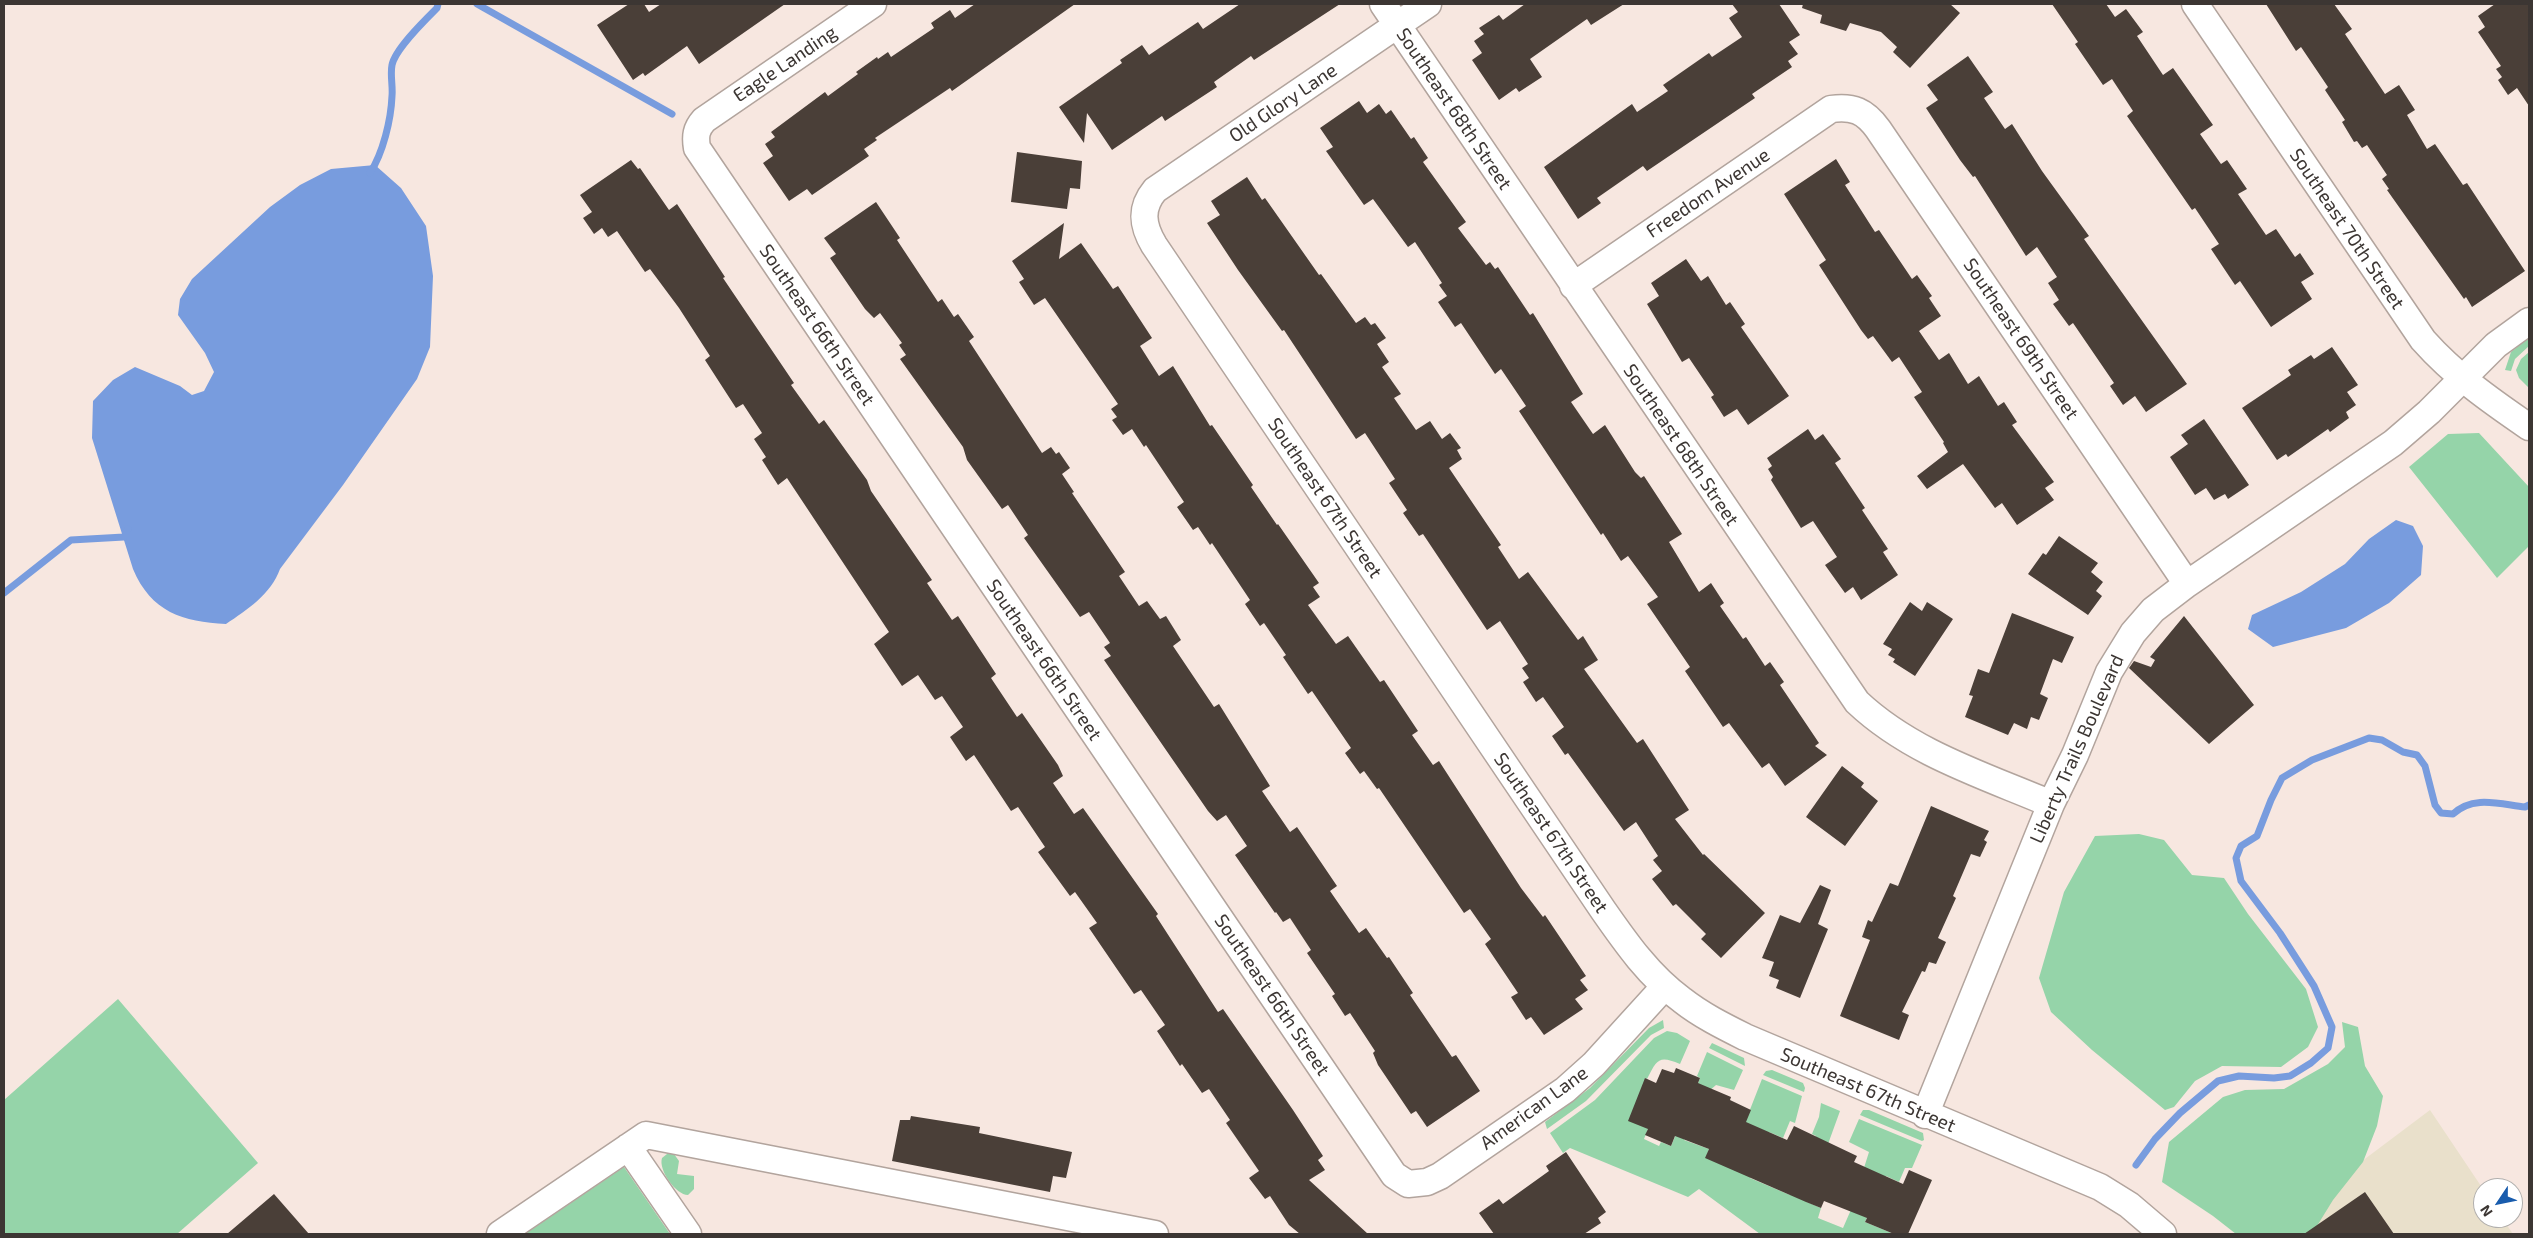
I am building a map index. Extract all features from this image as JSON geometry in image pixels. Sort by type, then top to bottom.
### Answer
[{"type":"street","name":"Eagle Landing","points":[[698,127],[714,112],[874,4]]},
{"type":"street","name":"Southeast 68th Street","points":[[1383,4],[1857,702],[1881,724],[1918,748],[2051,804]]},
{"type":"street","name":"Old Glory Lane","points":[[1145,208],[1148,198],[1168,180],[1428,4]]},
{"type":"street","name":"Southeast 70th Street","points":[[2195,4],[2423,340],[2443,363],[2462,379],[2529,427]]},
{"type":"street","name":"Freedom Avenue","points":[[1573,286],[1831,109],[1845,107]]},
{"type":"street","name":"Southeast 69th Street","points":[[1845,107],[1860,110],[1874,124],[2187,584]]},
{"type":"street","name":"Southeast 66th Street","points":[[698,127],[695,137],[697,148],[718,180],[1388,1167],[1398,1179],[1408,1184]]},
{"type":"street","name":"Southeast 67th Street","points":[[1145,208],[1144,224],[1154,245],[1612,923],[1642,963],[1665,986],[1707,1017],[1745,1037],[1925,1115],[2100,1187],[2129,1205],[2163,1234]]},
{"type":"street","name":"Liberty Trails Boulevard","points":[[1925,1115],[2051,804],[2075,755],[2109,672],[2121,650],[2153,610],[2187,584],[2393,443],[2496,345],[2529,321]]},
{"type":"street","name":"American Lane","points":[[1408,1184],[1422,1184],[1440,1176],[1565,1090],[1594,1064],[1665,986]]},
{"type":"street","points":[[500,1234],[646,1135],[1155,1234]]},
{"type":"street","points":[[628,1147],[688,1234]]},
{"type":"shaded area","points":[[2430,1110],[2476,1178],[2473,1178],[2473,1228],[2509,1228],[2513,1234],[2265,1234]]},
{"type":"green space","points":[[2529,337],[2529,346],[2515,359],[2511,371],[2505,370],[2511,352]]},
{"type":"green space","points":[[2529,352],[2529,388],[2519,378],[2516,370],[2521,359]]},
{"type":"green space","points":[[2479,433],[2529,487],[2529,546],[2497,578],[2409,467],[2448,434]]},
{"type":"green space","points":[[2139,834],[2164,840],[2192,875],[2224,878],[2248,914],[2306,989],[2318,1027],[2308,1047],[2281,1067],[2222,1066],[2195,1081],[2174,1107],[2165,1110],[2092,1050],[2051,1012],[2039,978],[2064,892],[2095,836]]},
{"type":"green space","points":[[118,999],[258,1163],[177,1234],[4,1234],[4,1100]]},
{"type":"green space","points":[[1663,1020],[1664,1028],[1651,1035],[1586,1101],[1547,1129],[1545,1122],[1590,1088],[1649,1028]]},
{"type":"green space","points":[[2342,1022],[2358,1027],[2365,1066],[2383,1096],[2377,1126],[2363,1162],[2333,1200],[2312,1234],[2236,1234],[2213,1216],[2162,1182],[2169,1142],[2223,1097],[2245,1090],[2284,1089],[2328,1064],[2345,1047]]},
{"type":"green space","points":[[1667,1031],[1677,1033],[1690,1041],[1680,1064],[1667,1060],[1659,1061],[1653,1067],[1647,1079],[1645,1078],[1648,1129],[1644,1139],[1659,1146],[1661,1142],[1671,1146],[1700,1078],[1697,1076],[1707,1052],[1743,1070],[1734,1090],[1716,1085],[1700,1099],[1684,1140],[1709,1149],[1706,1158],[1731,1158],[1762,1079],[1802,1096],[1795,1123],[1790,1121],[1783,1138],[1769,1132],[1750,1178],[1790,1195],[1816,1136],[1812,1134],[1819,1117],[1821,1103],[1840,1111],[1807,1202],[1821,1208],[1818,1218],[1843,1228],[1867,1173],[1863,1171],[1869,1152],[1849,1142],[1859,1119],[1922,1145],[1912,1168],[1905,1168],[1899,1182],[1886,1176],[1865,1222],[1894,1234],[1760,1234],[1699,1189],[1688,1197],[1570,1148],[1563,1153],[1550,1133],[1595,1100],[1654,1038]]},
{"type":"green space","points":[[1712,1043],[1744,1058],[1745,1066],[1709,1048]]},
{"type":"green space","points":[[1772,1070],[1803,1083],[1804,1092],[1763,1075],[1766,1071]]},
{"type":"green space","points":[[1863,1110],[1869,1110],[1923,1133],[1924,1140],[1922,1141],[1860,1115]]},
{"type":"green space","points":[[667,1154],[674,1154],[679,1161],[677,1174],[694,1176],[694,1189],[688,1195],[678,1191],[665,1175],[661,1163],[662,1158]]},
{"type":"green space","points":[[624,1167],[670,1234],[525,1234]]},
{"type":"water","points":[[375,165],[401,188],[426,226],[433,276],[430,347],[417,379],[343,485],[280,569],[271,586],[258,601],[226,624],[196,621],[170,612],[149,595],[140,584],[133,569],[92,438],[93,401],[113,380],[135,367],[180,386],[192,395],[204,391],[214,372],[205,353],[178,315],[180,299],[192,279],[270,207],[300,185],[331,169]]},
{"type":"water","points":[[2396,520],[2413,526],[2423,546],[2421,575],[2389,603],[2346,628],[2273,647],[2248,629],[2252,615],[2301,592],[2345,564],[2369,539]]},
{"type":"building","points":[[629,4],[644,4],[649,12],[661,4],[785,4],[699,64],[687,46],[645,76],[643,73],[633,80],[597,25]]},
{"type":"building","points":[[975,4],[1075,4],[952,91],[950,88],[875,138],[877,140],[864,149],[869,156],[812,195],[807,189],[789,201],[763,163],[773,156],[765,144],[775,137],[771,132],[825,92],[828,96],[877,57],[878,59],[888,52],[891,57],[934,28],[931,23],[950,10],[955,18]]},
{"type":"building","points":[[1240,4],[1340,4],[1254,60],[1251,56],[1214,82],[1217,87],[1165,121],[1162,116],[1112,150],[1087,113],[1084,143],[1059,107],[1122,63],[1120,60],[1142,45],[1149,55],[1198,22],[1203,29]]},
{"type":"building","points":[[1525,4],[1624,4],[1591,25],[1587,19],[1530,59],[1542,77],[1519,92],[1516,88],[1499,100],[1472,60],[1482,53],[1474,41],[1484,34],[1479,28],[1499,15],[1503,20]]},
{"type":"building","points":[[1732,4],[1779,4],[1800,35],[1789,42],[1798,54],[1788,61],[1792,67],[1752,94],[1755,98],[1647,171],[1643,166],[1597,198],[1601,203],[1578,219],[1544,167],[1632,104],[1637,112],[1668,91],[1663,85],[1709,53],[1712,57],[1742,37],[1729,18],[1738,12]]},
{"type":"building","points":[[1803,4],[1950,4],[1960,13],[1910,68],[1893,52],[1897,47],[1881,32],[1850,23],[1846,31],[1820,23],[1822,15],[1802,8]]},
{"type":"building","points":[[2052,4],[2106,4],[2115,17],[2126,9],[2143,32],[2137,36],[2163,75],[2173,68],[2213,125],[2200,134],[2221,164],[2227,160],[2247,189],[2238,194],[2266,235],[2276,229],[2295,257],[2300,253],[2314,274],[2301,282],[2312,299],[2271,327],[2240,281],[2235,285],[2211,249],[2219,244],[2195,208],[2192,210],[2127,116],[2133,111],[2112,79],[2103,85],[2075,44],[2078,42]]},
{"type":"building","points":[[2266,4],[2334,4],[2352,29],[2345,34],[2385,94],[2399,85],[2415,110],[2407,115],[2427,149],[2435,144],[2463,185],[2467,183],[2525,271],[2472,307],[2466,297],[2464,299],[2387,190],[2389,189],[2382,179],[2387,175],[2367,145],[2362,148],[2357,141],[2354,142],[2342,122],[2345,120],[2325,90],[2328,87],[2301,47],[2296,51]]},
{"type":"building","points":[[2495,4],[2529,4],[2529,106],[2517,88],[2508,95],[2498,80],[2502,77],[2496,69],[2501,66],[2478,32],[2485,27],[2478,16]]},
{"type":"building","points":[[1968,56],[1993,92],[1984,98],[2005,129],[2012,124],[2042,171],[2089,236],[2084,239],[2187,384],[2146,412],[2135,396],[2123,405],[2110,386],[2114,383],[2073,323],[2069,326],[2053,304],[2059,300],[2048,283],[2057,277],[2037,247],[2026,256],[1975,176],[1973,177],[1960,160],[1926,108],[1938,100],[1927,85]]},
{"type":"building","points":[[1359,101],[1367,113],[1379,104],[1386,114],[1391,110],[1411,139],[1414,137],[1428,158],[1423,162],[1466,222],[1458,228],[1486,265],[1490,262],[1495,269],[1498,267],[1530,315],[1533,313],[1583,394],[1571,402],[1593,434],[1605,425],[1635,472],[1641,478],[1644,476],[1682,534],[1669,542],[1699,592],[1711,583],[1724,603],[1720,606],[1743,639],[1746,637],[1765,666],[1770,662],[1784,682],[1780,685],[1819,743],[1815,746],[1827,755],[1785,786],[1769,763],[1762,768],[1729,723],[1723,727],[1685,671],[1690,667],[1647,604],[1658,597],[1628,556],[1621,561],[1603,533],[1601,535],[1519,411],[1526,406],[1501,369],[1495,374],[1461,323],[1455,327],[1438,302],[1447,296],[1439,285],[1442,283],[1415,242],[1408,247],[1373,199],[1364,205],[1326,151],[1333,147],[1320,128]]},
{"type":"building","points":[[1017,152],[1082,161],[1080,189],[1070,188],[1067,209],[1011,202]]},
{"type":"building","points":[[1836,159],[1850,182],[1845,185],[1875,232],[1879,230],[1912,279],[1917,275],[1932,296],[1929,298],[1941,316],[1919,331],[1939,360],[1949,353],[1968,384],[1979,376],[1998,406],[2004,402],[2017,422],[2012,425],[2054,482],[2045,488],[2054,500],[2017,525],[2002,503],[1995,508],[1963,464],[1927,489],[1917,476],[1948,452],[1944,442],[1914,397],[1922,392],[1899,357],[1892,362],[1873,336],[1868,339],[1861,330],[1819,265],[1826,260],[1784,194]]},
{"type":"building","points":[[631,160],[638,169],[640,168],[669,210],[677,204],[725,277],[723,278],[794,383],[791,385],[819,424],[824,420],[867,480],[871,491],[932,580],[927,583],[952,620],[958,616],[996,674],[991,678],[1017,717],[1022,713],[1058,765],[1063,776],[1053,783],[1074,814],[1083,808],[1158,914],[1156,916],[1218,1012],[1223,1009],[1293,1110],[1323,1156],[1318,1160],[1325,1170],[1309,1180],[1368,1234],[1300,1234],[1289,1225],[1270,1196],[1265,1199],[1249,1178],[1259,1171],[1226,1123],[1230,1120],[1209,1089],[1202,1093],[1182,1064],[1180,1066],[1157,1031],[1165,1025],[1141,990],[1134,994],[1089,928],[1097,923],[1075,892],[1070,896],[1038,852],[1045,847],[1018,807],[1011,811],[974,755],[966,761],[950,737],[963,727],[942,696],[935,700],[918,675],[902,686],[874,644],[889,632],[787,478],[778,485],[762,460],[766,457],[754,439],[762,433],[743,404],[736,408],[705,360],[710,356],[679,308],[650,269],[645,272],[617,231],[608,237],[602,228],[594,234],[583,218],[592,212],[580,195]]},
{"type":"building","points":[[1247,177],[1262,200],[1265,198],[1319,275],[1321,274],[1356,323],[1365,317],[1371,325],[1375,323],[1386,338],[1377,344],[1389,362],[1382,367],[1401,394],[1394,398],[1416,430],[1430,421],[1442,439],[1450,433],[1461,448],[1457,450],[1462,459],[1449,468],[1501,545],[1498,547],[1519,579],[1528,572],[1578,640],[1583,636],[1598,660],[1584,669],[1637,743],[1643,739],[1689,810],[1675,819],[1703,855],[1765,913],[1721,958],[1701,939],[1706,934],[1676,904],[1673,906],[1652,879],[1662,871],[1653,860],[1658,856],[1636,822],[1624,831],[1568,753],[1565,755],[1552,736],[1564,727],[1543,697],[1536,702],[1523,682],[1529,678],[1522,668],[1528,664],[1500,621],[1487,630],[1423,534],[1419,536],[1403,513],[1407,510],[1389,483],[1395,479],[1365,433],[1356,439],[1284,330],[1282,331],[1238,270],[1207,223],[1220,215],[1211,201]]},
{"type":"building","points":[[876,202],[900,238],[897,240],[938,302],[942,299],[954,317],[958,314],[974,337],[969,341],[1042,453],[1051,447],[1056,454],[1059,452],[1070,468],[1062,474],[1074,492],[1072,493],[1125,572],[1119,576],[1139,606],[1147,601],[1160,619],[1166,616],[1181,640],[1173,646],[1214,707],[1219,704],[1270,786],[1262,791],[1290,832],[1297,827],[1337,886],[1330,891],[1359,933],[1366,928],[1387,958],[1389,957],[1413,993],[1410,995],[1452,1057],[1456,1055],[1480,1091],[1427,1127],[1416,1111],[1411,1114],[1378,1065],[1373,1053],[1375,1051],[1350,1013],[1345,1016],[1332,996],[1335,994],[1307,953],[1311,950],[1290,918],[1283,922],[1275,913],[1235,855],[1247,846],[1226,815],[1217,821],[1208,811],[1104,660],[1111,656],[1104,647],[1110,643],[1089,612],[1080,617],[1024,538],[1028,535],[1008,505],[1002,509],[967,460],[963,447],[900,359],[906,355],[899,345],[902,343],[880,313],[874,318],[865,309],[830,258],[836,254],[824,238]]},
{"type":"building","points":[[1064,223],[1059,259],[1081,243],[1113,289],[1118,286],[1152,338],[1140,346],[1159,376],[1173,366],[1210,426],[1212,425],[1253,485],[1251,487],[1319,583],[1313,587],[1320,597],[1308,605],[1336,644],[1348,636],[1380,682],[1384,680],[1418,731],[1412,735],[1433,765],[1439,761],[1521,888],[1543,917],[1545,915],[1586,976],[1580,980],[1588,990],[1575,999],[1583,1009],[1544,1035],[1531,1017],[1526,1020],[1511,997],[1518,993],[1485,944],[1491,939],[1470,909],[1464,913],[1379,788],[1377,789],[1364,771],[1360,774],[1345,753],[1351,748],[1312,691],[1308,694],[1283,657],[1286,655],[1264,623],[1260,626],[1245,604],[1250,600],[1212,543],[1210,545],[1198,527],[1193,530],[1177,507],[1184,502],[1146,445],[1144,447],[1132,429],[1123,435],[1112,420],[1117,417],[1111,409],[1118,404],[1045,298],[1034,305],[1019,282],[1024,279],[1012,261]]},
{"type":"building","points":[[1686,259],[1701,281],[1708,276],[1726,305],[1730,302],[1745,324],[1741,327],[1789,396],[1748,425],[1737,409],[1724,417],[1711,397],[1714,395],[1689,358],[1682,362],[1647,304],[1659,296],[1651,283]]},
{"type":"building","points":[[2332,347],[2358,385],[2347,392],[2356,405],[2346,412],[2349,418],[2330,432],[2328,429],[2288,457],[2286,454],[2277,460],[2242,408],[2291,375],[2288,370],[2311,355],[2314,359]]},
{"type":"building","points":[[2204,419],[2249,485],[2228,499],[2225,494],[2214,500],[2206,488],[2195,495],[2170,457],[2188,444],[2181,435]]},
{"type":"building","points":[[1808,429],[1815,440],[1823,434],[1841,459],[1835,463],[1865,508],[1862,510],[1888,549],[1883,552],[1898,575],[1861,600],[1853,587],[1845,593],[1825,565],[1837,557],[1813,521],[1801,528],[1771,480],[1773,477],[1768,469],[1772,466],[1767,458]]},
{"type":"building","points":[[2059,536],[2098,563],[2091,572],[2103,582],[2096,591],[2102,596],[2088,615],[2028,574],[2043,553],[2046,555]]},
{"type":"building","points":[[1910,602],[1922,611],[1927,602],[1953,619],[1915,676],[1893,662],[1895,659],[1888,655],[1892,649],[1883,644]]},
{"type":"building","points":[[2012,613],[2074,637],[2062,663],[2053,659],[2040,694],[2048,698],[2039,720],[2031,717],[2027,729],[2014,723],[2008,735],[1965,717],[1973,696],[1969,695],[1978,669],[1989,673]]},
{"type":"building","points":[[2184,616],[2254,705],[2209,744],[2129,668],[2134,661],[2151,667],[2155,660],[2150,657]]},
{"type":"building","points":[[1842,766],[1864,783],[1861,787],[1878,801],[1845,846],[1806,817]]},
{"type":"building","points":[[1931,806],[1989,831],[1984,840],[1987,842],[1980,857],[1971,854],[1953,896],[1956,898],[1938,938],[1946,942],[1936,964],[1929,962],[1925,972],[1922,971],[1902,1012],[1909,1015],[1899,1040],[1840,1016],[1870,940],[1862,937],[1868,920],[1872,922],[1890,883],[1898,886]]},
{"type":"building","points":[[1820,885],[1831,890],[1818,924],[1828,929],[1800,998],[1776,988],[1779,980],[1769,976],[1774,962],[1762,958],[1780,915],[1800,923]]},
{"type":"building","points":[[1676,1068],[1700,1078],[1698,1083],[1731,1097],[1730,1100],[1751,1110],[1746,1122],[1787,1140],[1794,1126],[1857,1156],[1854,1162],[1903,1184],[1909,1170],[1932,1180],[1908,1234],[1894,1234],[1865,1222],[1867,1218],[1824,1201],[1821,1208],[1806,1202],[1705,1158],[1709,1149],[1675,1136],[1671,1146],[1645,1135],[1648,1129],[1628,1121],[1645,1078],[1656,1083],[1662,1069],[1674,1073]]},
{"type":"building","points":[[911,1116],[980,1127],[979,1133],[1072,1152],[1066,1178],[1053,1176],[1050,1192],[892,1161],[900,1120],[910,1120]]},
{"type":"building","points":[[1566,1152],[1606,1212],[1598,1218],[1601,1223],[1584,1234],[1494,1234],[1479,1213],[1499,1199],[1503,1204],[1549,1171],[1546,1166]]},
{"type":"building","points":[[2365,1192],[2394,1234],[2304,1234]]},
{"type":"building","points":[[274,1194],[309,1234],[227,1234]]},
{"type":"waterway","points":[[370,173],[379,156],[388,126],[392,96],[391,69],[394,58],[404,43],[437,8],[438,4]]},
{"type":"waterway","points":[[477,4],[672,114]]},
{"type":"waterway","points":[[4,593],[71,540],[124,537],[128,529]]},
{"type":"waterway","points":[[2136,1165],[2155,1139],[2180,1113],[2218,1081],[2239,1076],[2274,1078],[2290,1076],[2311,1063],[2328,1048],[2332,1027],[2314,986],[2280,933],[2241,881],[2236,858],[2241,846],[2257,836],[2282,778],[2312,760],[2369,738],[2382,740],[2403,752],[2417,755],[2425,766],[2435,805],[2441,813],[2453,814],[2469,804],[2487,802],[2525,807],[2529,805]]}]
